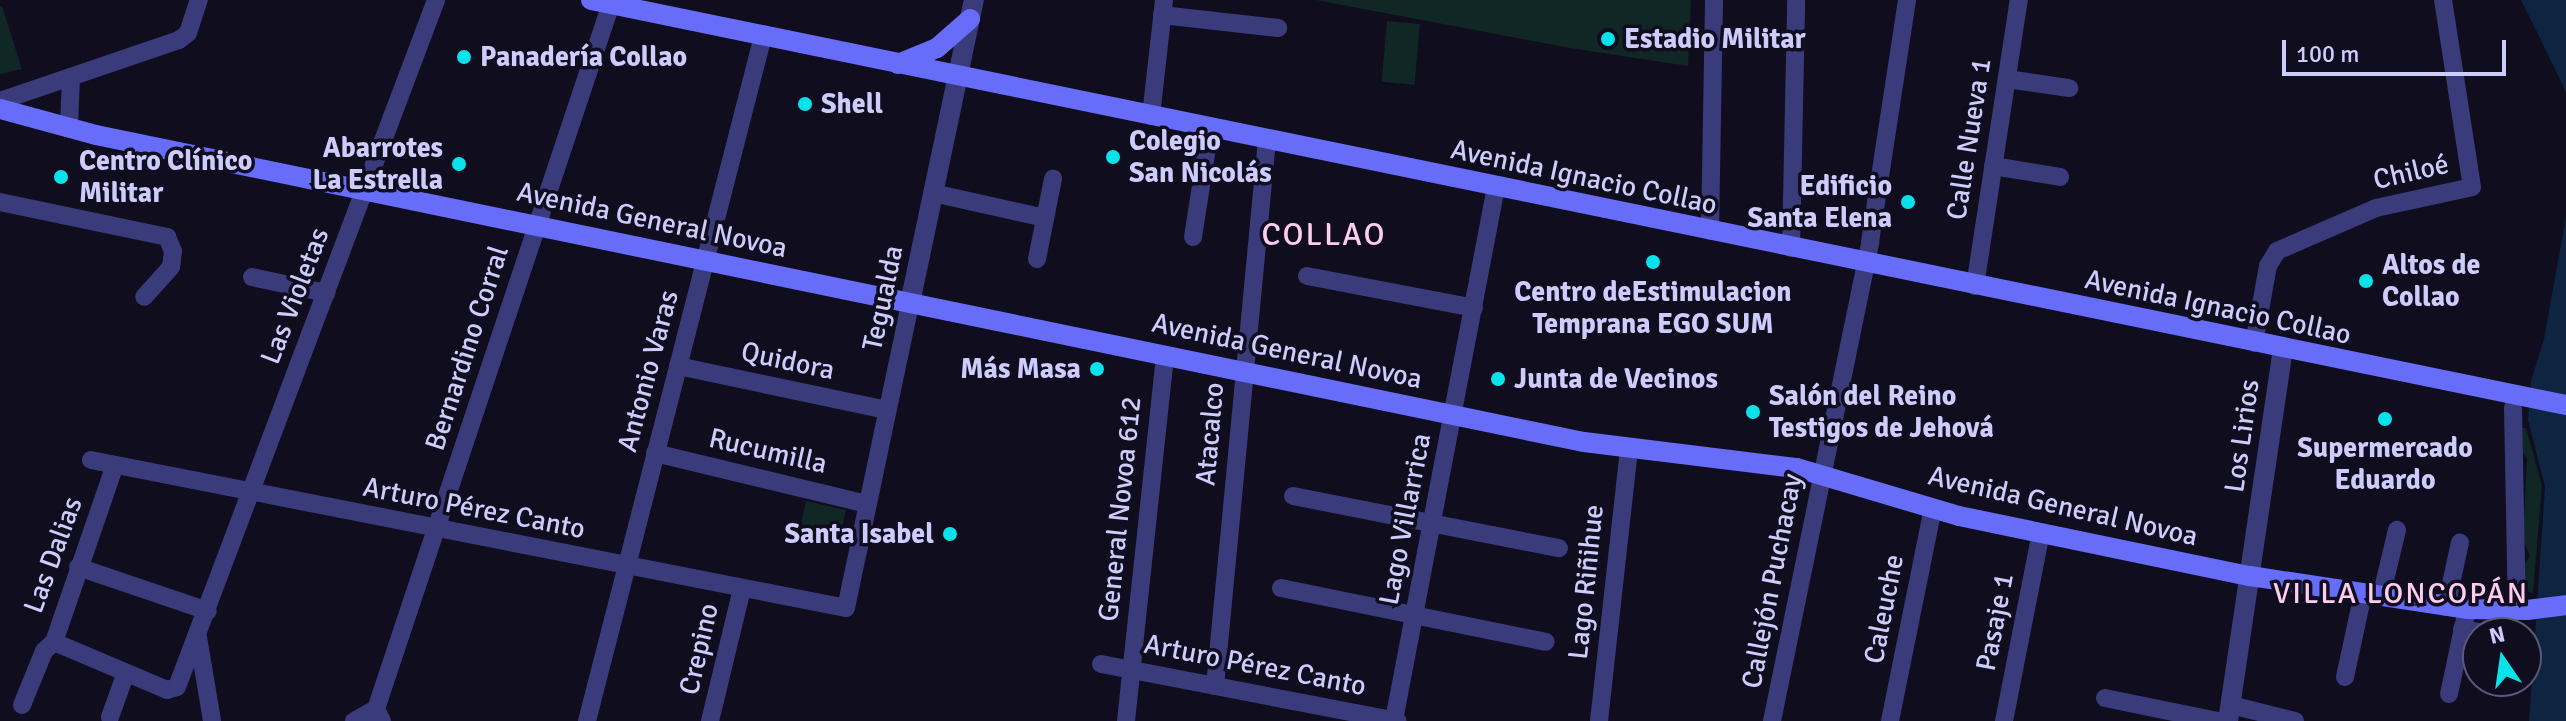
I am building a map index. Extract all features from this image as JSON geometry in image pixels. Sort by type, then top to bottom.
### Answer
[{"type":"main road","name":"Avenida Ignacio Collao","points":[[601,2],[2283,349],[2519,402],[2566,405]]},
{"type":"main road","points":[[898,64],[937,48],[972,10]]},
{"type":"main road","name":"Avenida General Novoa","points":[[0,109],[69,128],[365,191],[1629,450],[1822,473],[1933,508],[2041,533],[2250,576],[2446,607],[2462,618]]},
{"type":"main road","name":"Avenida General Novoa","points":[[2477,617],[2566,605]]},
{"type":"street","points":[[0,101],[179,40],[188,33],[199,0]]},
{"type":"street","name":"Las Violetas","points":[[125,675],[173,691],[198,637],[436,0]]},
{"type":"street","points":[[1710,231],[1714,0]]},
{"type":"street","points":[[1791,248],[1796,0]]},
{"type":"street","name":"Callejón Puchacay","points":[[1772,721],[1865,263],[1907,0]]},
{"type":"street","name":"Calle Nueva 1","points":[[1975,286],[2019,0]]},
{"type":"street","name":"Chiloé","points":[[2254,343],[2268,266],[2277,251],[2376,208],[2472,187],[2443,0]]},
{"type":"street","name":"Bernardino Corral","points":[[354,721],[379,715],[436,529],[537,226],[601,2]]},
{"type":"street","points":[[1151,116],[1163,7],[1278,28]]},
{"type":"street","name":"Tegualda","points":[[846,608],[972,10]]},
{"type":"street","name":"Antonio Varas","points":[[587,721],[763,36]]},
{"type":"street","points":[[69,128],[71,77]]},
{"type":"street","points":[[2007,79],[2069,88]]},
{"type":"street","points":[[1193,237],[1210,128]]},
{"type":"street","name":"Atacalco","points":[[1215,686],[1267,140]]},
{"type":"street","points":[[1993,166],[2060,177]]},
{"type":"street","points":[[1037,259],[1053,179]]},
{"type":"street","name":"Lago Villarrica","points":[[1396,721],[1496,187]]},
{"type":"street","points":[[933,193],[1045,218]]},
{"type":"street","points":[[0,202],[167,237],[173,251],[171,267],[144,297]]},
{"type":"street","points":[[1307,276],[1474,308]]},
{"type":"street","points":[[252,277],[326,293]]},
{"type":"street","name":"Los Lirios","points":[[2225,716],[2250,576],[2283,349]]},
{"type":"street","name":"General Novoa 612","points":[[1126,721],[1165,355]]},
{"type":"street","name":"Quidora","points":[[678,366],[887,410]]},
{"type":"street","points":[[2519,402],[2522,610]]},
{"type":"street","name":"Lago Riñihue","points":[[1599,721],[1629,450]]},
{"type":"street","name":"Rucumilla","points":[[655,453],[867,504]]},
{"type":"street","name":"Arturo Pérez Canto","points":[[91,460],[846,608]]},
{"type":"street","name":"Las Dalias","points":[[22,705],[44,651],[54,642],[115,465]]},
{"type":"street","points":[[1293,496],[1559,548]]},
{"type":"street","name":"Caleuche","points":[[1890,721],[1933,508]]},
{"type":"street","points":[[2345,677],[2397,530]]},
{"type":"street","name":"Pasaje 1","points":[[2004,721],[2041,533]]},
{"type":"street","points":[[2446,607],[2460,542]]},
{"type":"street","points":[[78,567],[208,611]]},
{"type":"street","points":[[1281,588],[1546,642]]},
{"type":"street","name":"Crepino","points":[[716,720],[742,589]]},
{"type":"street","points":[[2449,694],[2462,629]]},
{"type":"street","points":[[198,637],[212,721]]},
{"type":"street","points":[[54,642],[125,675],[110,717]]},
{"type":"street","name":"Arturo Pérez Canto","points":[[1101,664],[1215,686],[1330,715],[1396,721]]},
{"type":"street","points":[[2105,698],[2225,716],[2295,721]]},
{"type":"green space","name":"Estadio Militar","points":[[1316,0],[1691,0],[1688,66],[1570,48]]},
{"type":"green space","points":[[0,7],[22,69],[0,74]]},
{"type":"green space","points":[[1387,21],[1420,24],[1415,85],[1382,82]]},
{"type":"green space","points":[[2519,428],[2526,428],[2542,486],[2533,593],[2522,590],[2523,567],[2530,556],[2523,539],[2527,458],[2520,450]]},
{"type":"green space","points":[[806,501],[846,510],[838,545],[798,536]]},
{"type":"water","points":[[2521,0],[2566,0],[2566,92],[2538,34]]},
{"type":"water","points":[[2566,217],[2566,721],[2529,721],[2531,697],[2542,697],[2542,617],[2536,617],[2545,487],[2528,420],[2531,381],[2544,339]]},
{"type":"place","name":"Estadio Militar","points":[[1608,39]]},
{"type":"place","name":"Panadería Collao","points":[[464,57]]},
{"type":"place","name":"Shell","points":[[805,104]]},
{"type":"place","name":"Colegio San Nicolás","points":[[1113,157]]},
{"type":"place","name":"Abarrotes La Estrella","points":[[459,164]]},
{"type":"place","name":"Centro Clínico Militar","points":[[61,177]]},
{"type":"place","name":"Edificio Santa Elena","points":[[1908,202]]},
{"type":"place","name":"Centro deEstimulacion Temprana EGO SUM","points":[[1653,262]]},
{"type":"place","name":"Altos de Collao","points":[[2366,281]]},
{"type":"place","name":"Más Masa","points":[[1097,369]]},
{"type":"place","name":"Junta de Vecinos","points":[[1498,379]]},
{"type":"place","name":"Salón del Reino Testigos de Jehová","points":[[1753,412]]},
{"type":"place","name":"Supermercado Eduardo","points":[[2385,419]]},
{"type":"place","name":"Santa Isabel","points":[[950,534]]},
{"type":"district","name":"COLLAO","points":[[1324,235]]},
{"type":"district","name":"VILLA LONCOPÁN","points":[[2401,594]]}]
